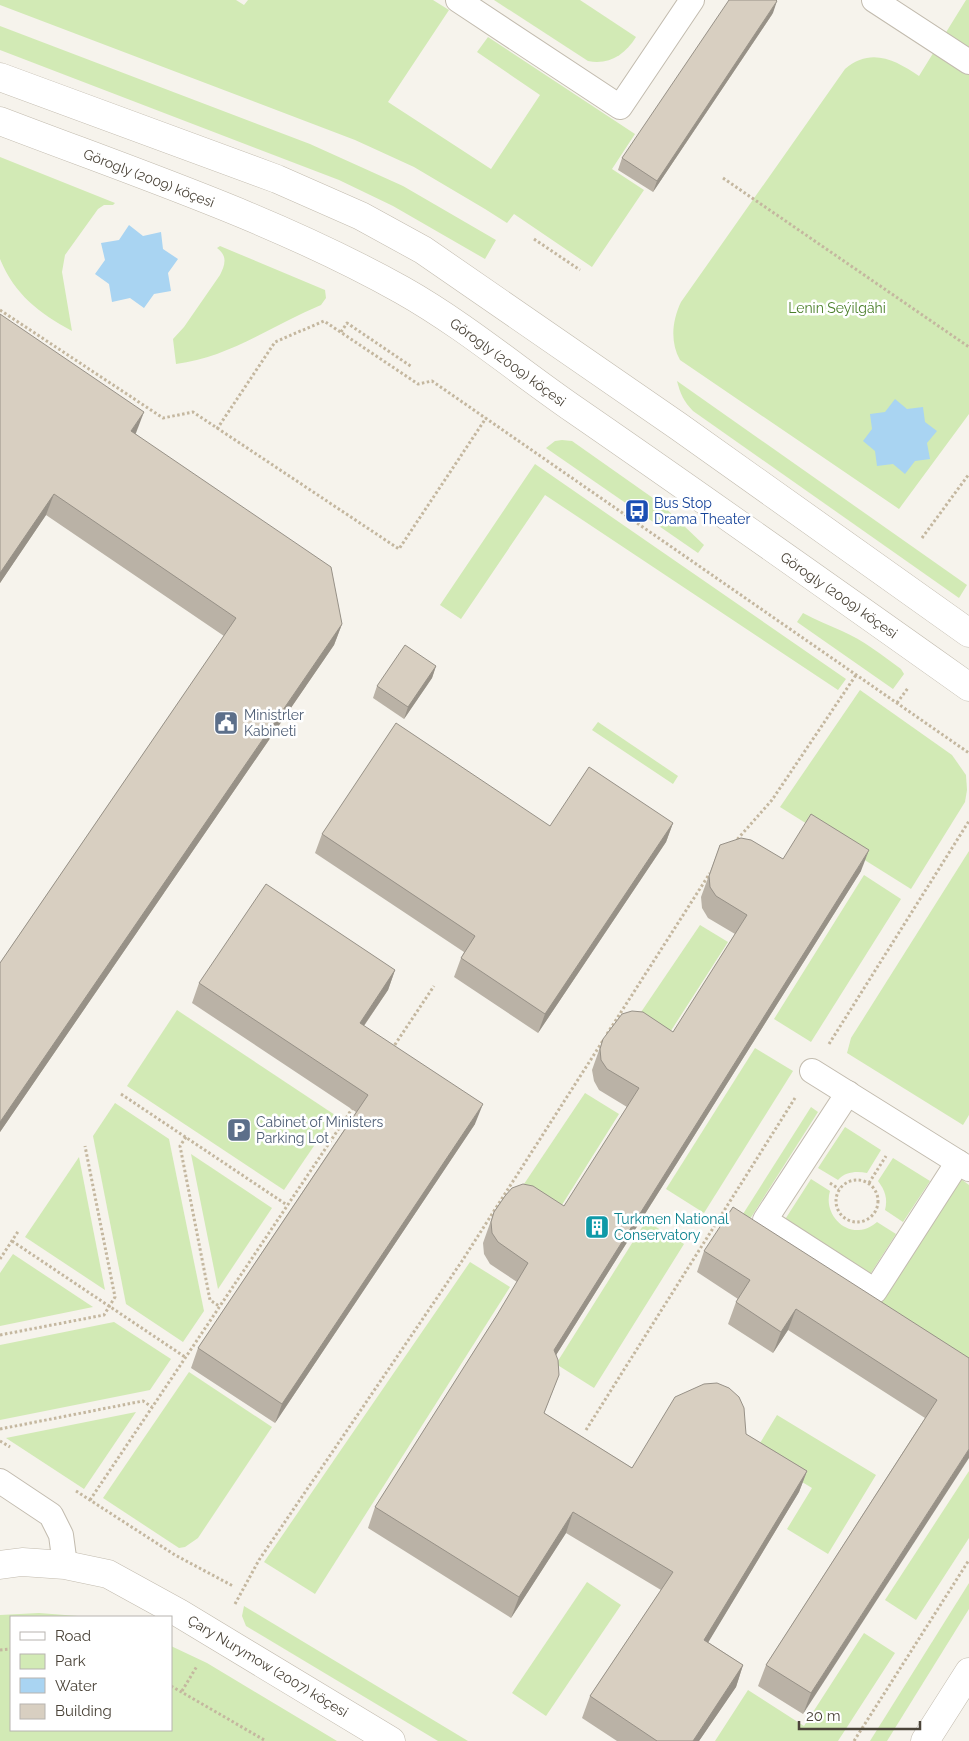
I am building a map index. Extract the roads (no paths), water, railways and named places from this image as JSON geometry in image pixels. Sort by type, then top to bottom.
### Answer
[{"type":"street","points":[[0,77],[277,179],[361,216],[423,250],[678,426],[969,633]]},
{"type":"street","name":"Görogly (2009) köçesi","points":[[0,121],[258,220],[338,256],[404,292],[460,326],[554,396],[969,687]]},
{"type":"street","name":"Çary Nurymow (2007) köçesi","points":[[0,1565],[22,1562],[65,1565],[108,1574],[180,1613],[391,1741]]},
{"type":"street","points":[[926,1741],[969,1672]]},
{"type":"lane","points":[[458,0],[620,107],[692,0]]},
{"type":"lane","points":[[874,0],[969,62]]},
{"type":"lane","points":[[812,1071],[848,1093],[964,1166],[875,1291],[765,1220],[848,1093]]},
{"type":"lane","points":[[0,1481],[51,1514],[61,1535],[65,1565]]},
{"type":"water","points":[[129,225],[143,236],[161,232],[163,249],[178,259],[168,273],[171,291],[154,294],[144,308],[130,298],[112,302],[109,284],[95,274],[105,260],[101,243],[119,240]]},
{"type":"water","points":[[895,399],[907,409],[923,407],[925,422],[937,431],[927,443],[930,459],[915,461],[905,474],[893,464],[877,466],[875,451],[863,441],[872,429],[870,414],[885,412]]},
{"type":"place","name":"Bus Stop Drama Theater","points":[[637,511]]},
{"type":"place","name":"Ministrler Kabineti","points":[[226,723]]},
{"type":"place","name":"Cabinet of Ministers Parking Lot","points":[[239,1130]]},
{"type":"place","name":"Turkmen National Conservatory","points":[[597,1227]]},
{"type":"park label","name":"Lenin Seýilgähi","points":[[837,308]]}]
